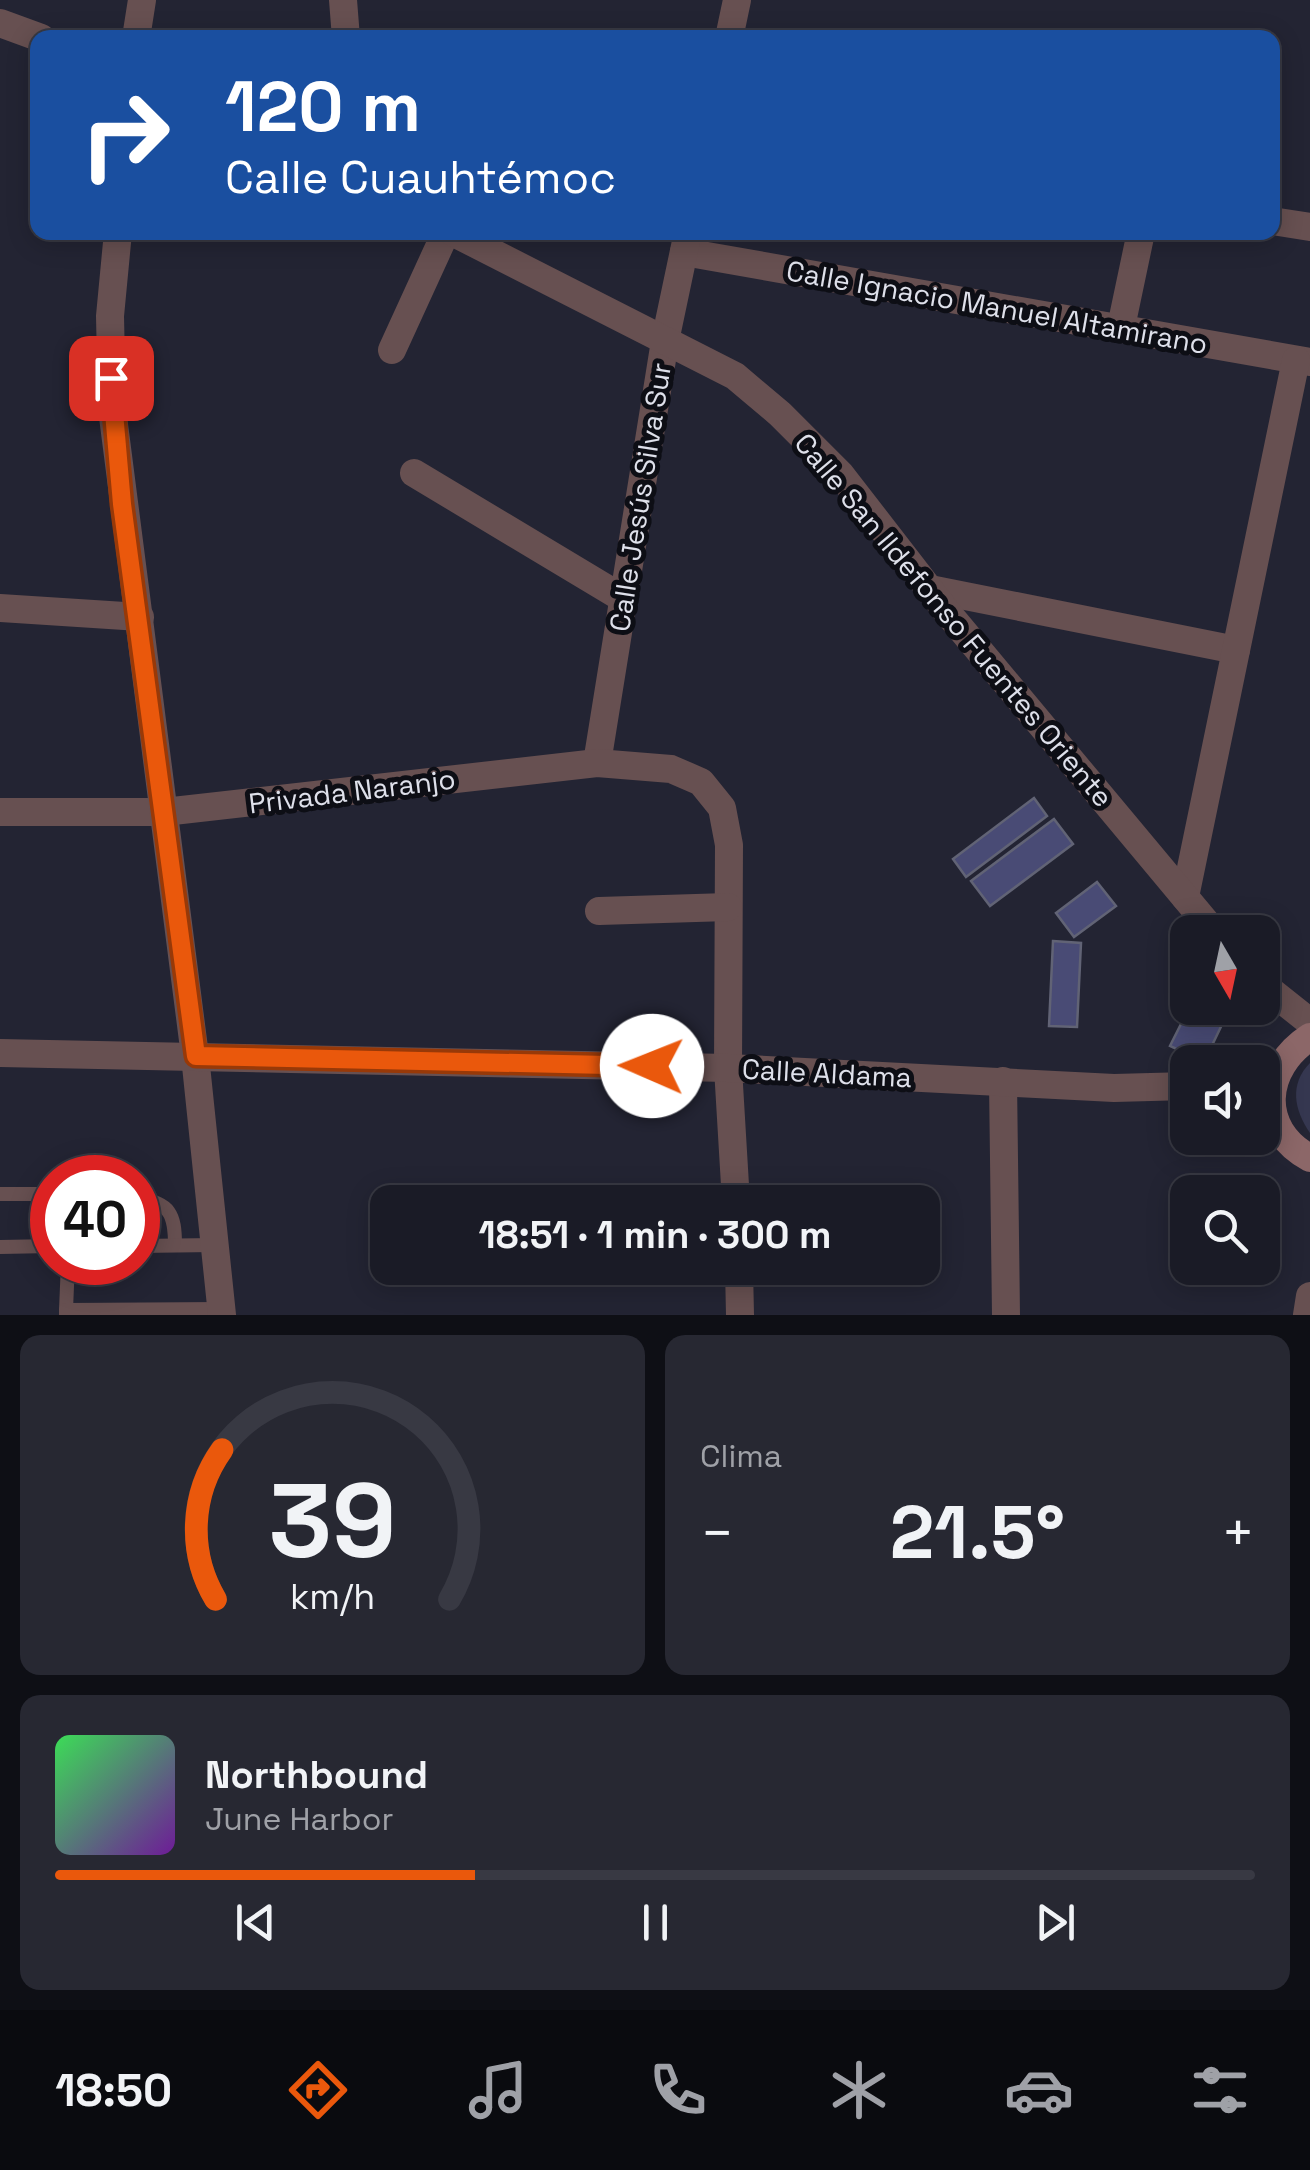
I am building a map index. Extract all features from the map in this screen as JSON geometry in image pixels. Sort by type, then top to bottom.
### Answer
[{"type":"main road","points":[[1301,1153],[1275,1120],[1272,1088],[1284,1058],[1305,1035]]},
{"type":"street","points":[[137,30],[142,0]]},
{"type":"street","points":[[343,0],[345,30]]},
{"type":"street","points":[[731,30],[737,0]]},
{"type":"street","points":[[0,23],[30,34]]},
{"type":"street","points":[[1280,222],[1310,228]]},
{"type":"street","points":[[117,240],[110,316],[112,409],[196,1056],[221,1312]]},
{"type":"street","points":[[392,350],[445,240]]},
{"type":"street","name":"Calle San Ildefonso Fuentes Oriente","points":[[465,240],[736,376],[780,414],[841,475],[930,589],[1200,915]]},
{"type":"street","points":[[1120,327],[1139,240]]},
{"type":"street","name":"Calle Jesús Silva Sur","points":[[597,763],[665,341],[686,242]]},
{"type":"street","name":"Calle Ignacio Manuel Altamirano","points":[[686,242],[1303,361]]},
{"type":"street","points":[[1185,897],[1236,650],[1303,361]]},
{"type":"street","points":[[414,473],[624,598]]},
{"type":"street","points":[[930,589],[1236,650]]},
{"type":"street","points":[[0,608],[140,616]]},
{"type":"street","name":"Privada Naranjo","points":[[0,812],[164,812],[597,763],[671,770],[702,782],[722,808],[729,845],[728,906]]},
{"type":"street","points":[[599,910],[728,906],[728,1068],[735,1185]]},
{"type":"street","points":[[1280,1005],[1305,1035],[1280,1052]]},
{"type":"street","name":"Calle Aldama","points":[[0,1053],[728,1068],[1114,1088],[1170,1086]]},
{"type":"street","points":[[1002,1081],[1006,1315]]},
{"type":"street","name":"Calle Aldama","points":[[1114,1088],[1170,1099]]},
{"type":"street","points":[[739,1285],[740,1315]]},
{"type":"street","points":[[1308,1315],[1310,1296]]},
{"type":"lane","points":[[0,1194],[30,1194]]},
{"type":"lane","points":[[160,1204],[173,1218],[175,1246]]},
{"type":"lane","points":[[160,1246],[215,1245]]},
{"type":"lane","points":[[0,1247],[30,1246]]},
{"type":"lane","points":[[67,1285],[66,1312],[221,1312]]},
{"type":"shaded area","points":[[1310,1063],[1310,1133],[1296,1097],[1299,1080]]},
{"type":"building","points":[[1034,798],[1047,816],[966,877],[953,859]]},
{"type":"building","points":[[1054,819],[1073,844],[990,906],[971,881]]},
{"type":"building","points":[[1097,882],[1116,906],[1074,937],[1056,913]]},
{"type":"building","points":[[1053,941],[1081,943],[1077,1027],[1049,1026]]},
{"type":"building","points":[[1180,1025],[1222,1025],[1212,1045],[1170,1045]]},
{"type":"route","points":[[111,378],[122,504],[196,1056],[652,1066]]}]
